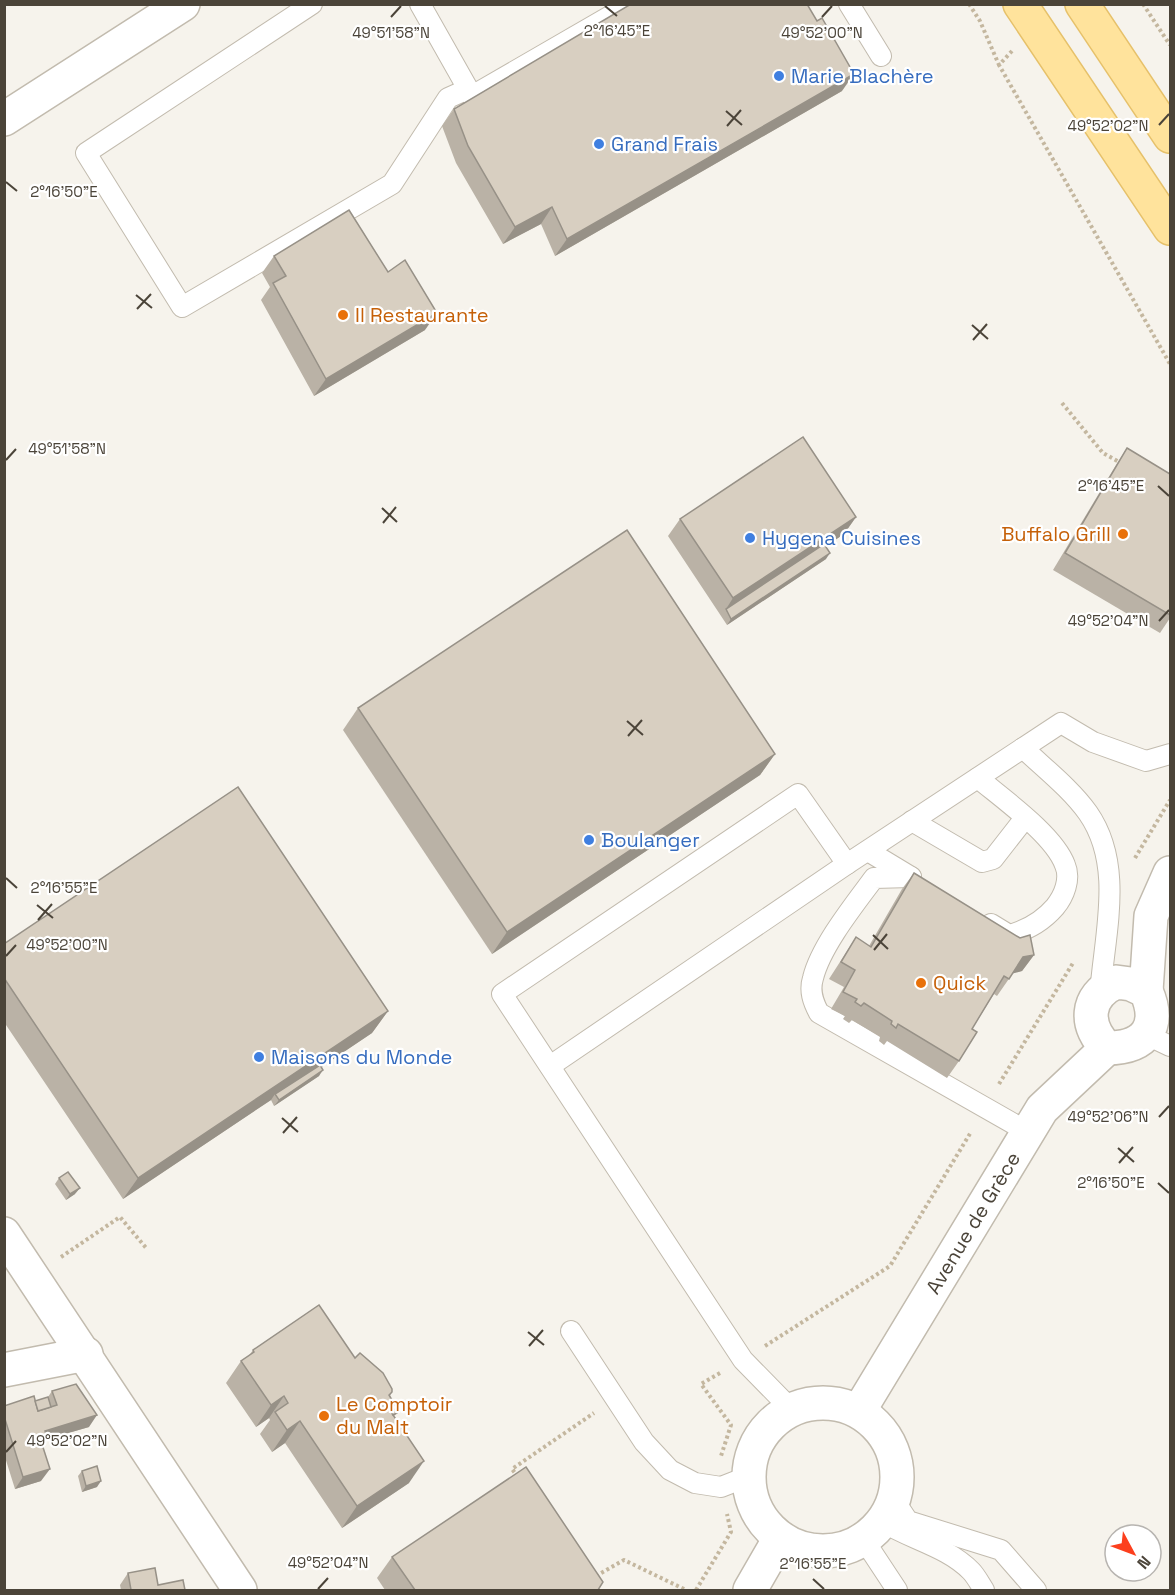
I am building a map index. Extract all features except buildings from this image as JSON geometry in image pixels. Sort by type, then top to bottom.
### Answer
[{"type":"main road","points":[[1082,4],[1170,136]]},
{"type":"main road","points":[[1027,15],[1170,228]]},
{"type":"street","points":[[4,119],[183,4]]},
{"type":"street","points":[[1099,1037],[1133,1046],[1159,1041],[1154,1012],[1121,989],[1170,873]]},
{"type":"street","name":"Avenue de Grèce","points":[[859,1411],[1035,1120],[1099,1037],[1091,1010],[1121,989]]},
{"type":"street","points":[[4,1234],[86,1354],[240,1590]]},
{"type":"street","points":[[4,1370],[86,1354]]},
{"type":"street","points":[[814,1403],[825,1403],[859,1411],[879,1427],[893,1449],[898,1474],[880,1521],[843,1549],[822,1551],[799,1548],[780,1538],[763,1521],[756,1506],[735,1481],[754,1449],[769,1426],[791,1410],[814,1403]]},
{"type":"street","points":[[750,1590],[780,1538]]},
{"type":"lane","points":[[312,4],[86,153],[182,307],[392,184],[448,98],[468,89]]},
{"type":"lane","points":[[420,4],[472,96],[631,4]]},
{"type":"lane","points":[[849,4],[881,56]]},
{"type":"lane","points":[[550,1066],[847,864],[1061,723],[1093,742],[1146,761],[1170,754]]},
{"type":"lane","points":[[1023,748],[1086,810],[1102,836],[1111,885],[1109,904],[1121,989]]},
{"type":"lane","points":[[970,912],[1009,935],[1023,932],[1045,919],[1061,901],[1068,882],[1065,865],[1045,835],[978,778]]},
{"type":"lane","points":[[791,1410],[743,1360],[502,994],[798,794],[847,864]]},
{"type":"lane","points":[[912,822],[982,862],[993,858],[1025,818]]},
{"type":"lane","points":[[868,850],[930,888]]},
{"type":"lane","points":[[911,877],[874,878],[833,937],[813,978],[812,999],[819,1013],[985,1108],[1035,1120]]},
{"type":"lane","points":[[571,1331],[644,1442],[670,1470],[695,1483],[735,1481]]},
{"type":"lane","points":[[880,1521],[897,1590]]},
{"type":"lane","points":[[880,1521],[904,1535],[939,1550],[970,1570],[984,1590]]},
{"type":"lane","points":[[880,1521],[908,1521],[1001,1550],[1036,1590]]},
{"type":"path","points":[[969,4],[980,21],[999,65],[1170,364]]},
{"type":"path","points":[[1143,4],[1170,45]]},
{"type":"path","points":[[999,65],[1027,15]]},
{"type":"path","points":[[1062,403],[1103,453],[1127,466]]},
{"type":"path","points":[[1109,904],[1170,800]]},
{"type":"path","points":[[696,1590],[730,1532],[735,1481],[720,1457],[731,1425],[701,1384],[743,1360],[890,1266],[1078,955]]},
{"type":"path","points":[[33,1276],[120,1217],[147,1249]]},
{"type":"path","points":[[525,1487],[512,1468],[615,1398]]},
{"type":"path","points":[[589,1580],[624,1560],[686,1590]]},
{"type":"place","name":"Marie Blachère","points":[[779,76]]},
{"type":"place","name":"Grand Frais","points":[[599,144]]},
{"type":"place","name":"Il Restaurante","points":[[343,315]]},
{"type":"place","name":"Buffalo Grill","points":[[1123,534]]},
{"type":"place","name":"Hygena Cuisines","points":[[750,538]]},
{"type":"place","name":"Boulanger","points":[[589,840]]},
{"type":"place","name":"Quick","points":[[921,983]]},
{"type":"place","name":"Maisons du Monde","points":[[259,1057]]},
{"type":"place","name":"Le Comptoir du Malt","points":[[324,1416]]}]
